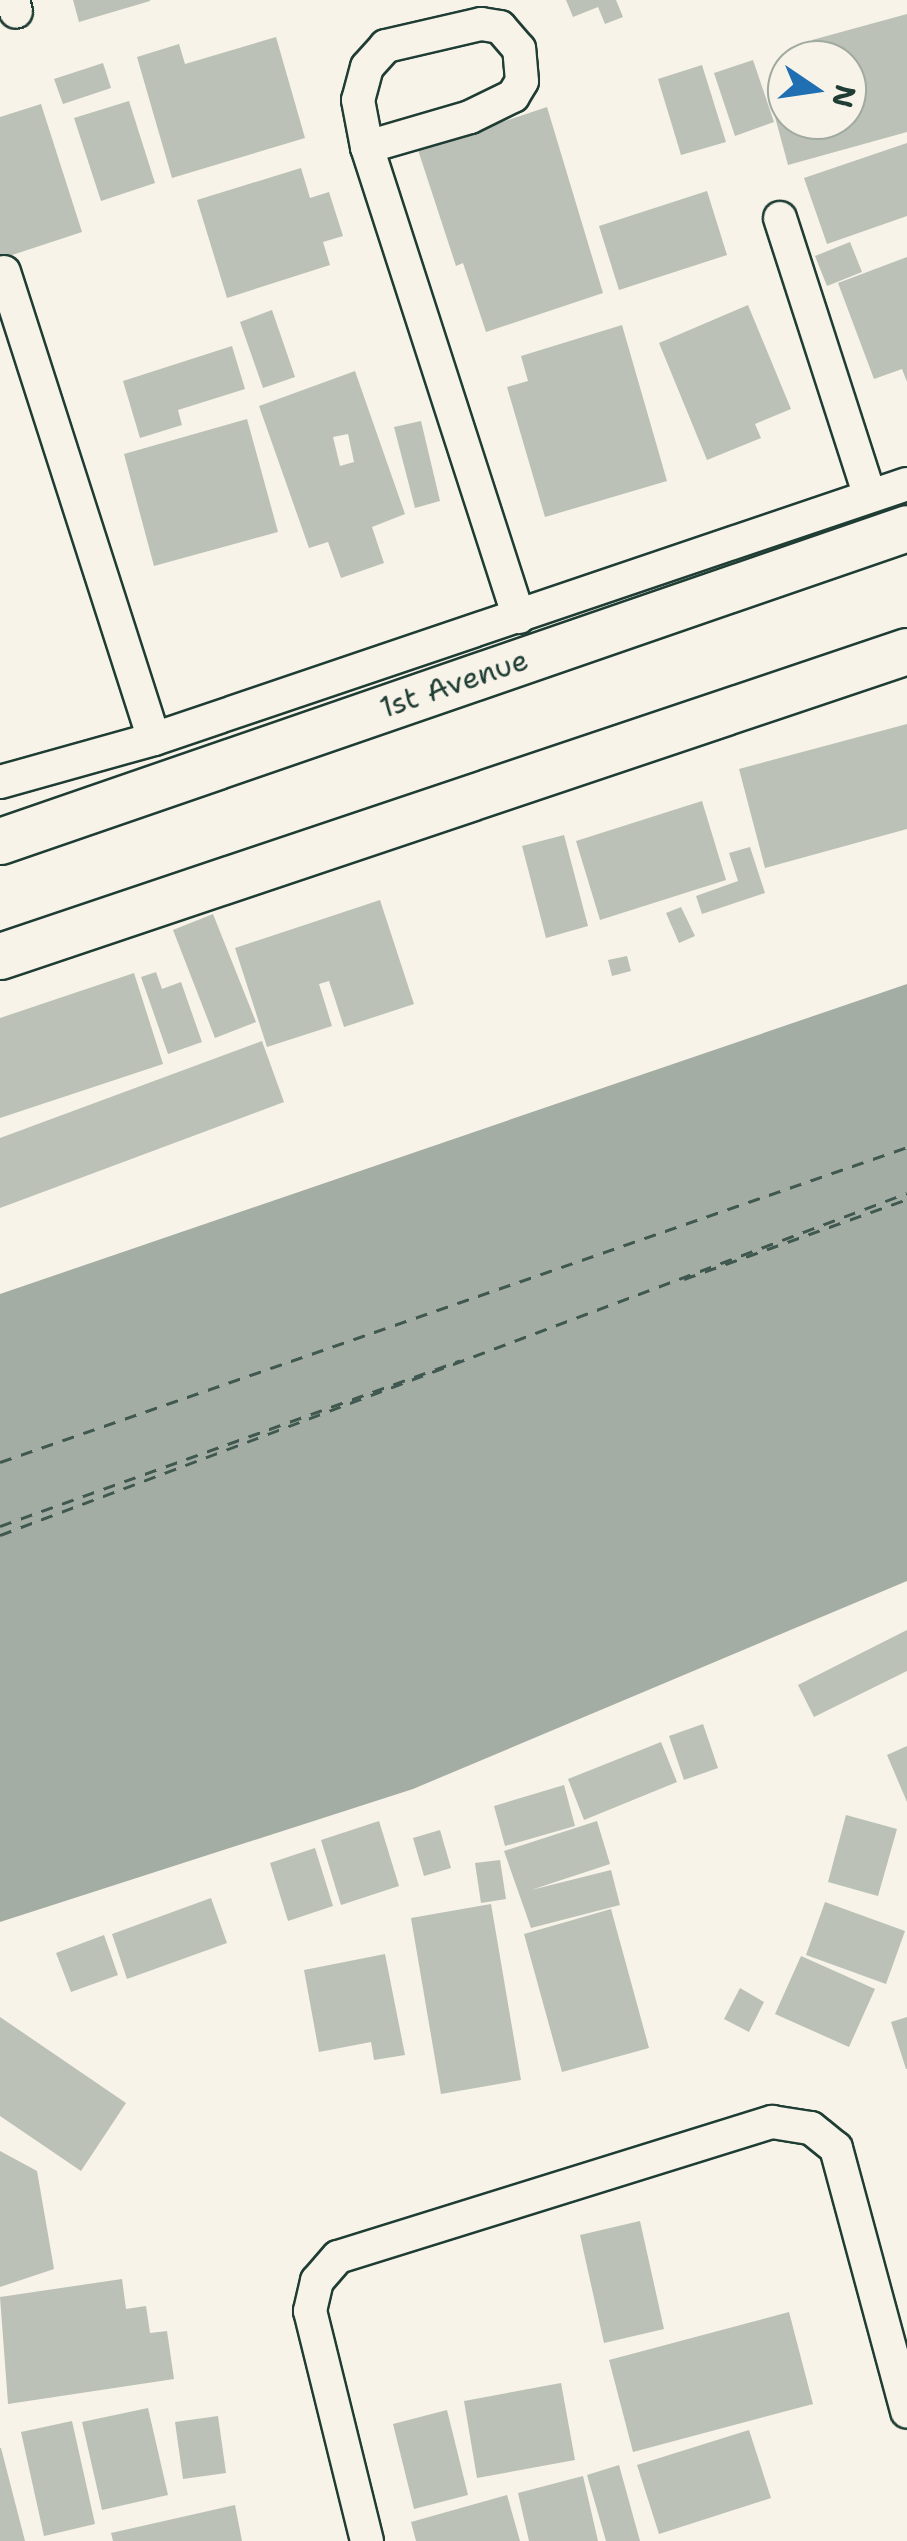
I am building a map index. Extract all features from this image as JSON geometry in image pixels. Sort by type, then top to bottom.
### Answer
[{"type":"main road","name":"1st Avenue","points":[[0,841],[907,528]]},
{"type":"main road","points":[[0,956],[907,651]]},
{"type":"street","points":[[367,147],[470,118],[513,96],[522,81],[519,49],[500,28],[481,24],[386,46],[367,67],[358,100],[367,147],[519,617]]},
{"type":"street","points":[[780,218],[870,496]]},
{"type":"street","points":[[4,272],[154,739]]},
{"type":"street","points":[[0,782],[154,739],[907,484]]},
{"type":"street","points":[[367,2541],[310,2312],[317,2280],[338,2257],[772,2122],[810,2128],[836,2148],[907,2412]]},
{"type":"shaded area","points":[[907,984],[907,1581],[413,1789],[0,1922],[0,1294]]},
{"type":"building","points":[[73,0],[150,0],[150,1],[79,22]]},
{"type":"building","points":[[566,0],[616,0],[623,17],[605,24],[598,7],[573,17]]},
{"type":"building","points":[[907,14],[907,132],[788,165],[781,140],[867,140],[867,40],[812,40]]},
{"type":"building","points":[[276,37],[305,138],[172,178],[137,57],[179,44],[185,64]]},
{"type":"building","points":[[753,60],[767,101],[767,125],[735,136],[714,73]]},
{"type":"building","points":[[103,63],[111,88],[63,104],[54,79]]},
{"type":"building","points":[[702,65],[726,142],[681,155],[658,79]]},
{"type":"building","points":[[129,101],[155,183],[101,201],[74,118]]},
{"type":"building","points":[[41,104],[82,232],[0,259],[0,117]]},
{"type":"building","points":[[547,107],[603,293],[486,332],[463,263],[456,266],[418,150]]},
{"type":"building","points":[[907,143],[907,216],[827,244],[804,178]]},
{"type":"building","points":[[301,168],[310,198],[329,192],[343,236],[323,242],[330,265],[227,298],[197,200]]},
{"type":"building","points":[[707,191],[727,255],[619,290],[599,226]]},
{"type":"building","points":[[850,242],[862,272],[827,286],[815,256]]},
{"type":"building","points":[[907,257],[907,382],[902,369],[874,379],[838,283]]},
{"type":"building","points":[[748,305],[791,409],[755,424],[761,438],[707,460],[659,343]]},
{"type":"building","points":[[272,310],[295,377],[263,388],[240,322]]},
{"type":"building","points":[[622,325],[667,481],[545,517],[507,387],[528,381],[521,356]]},
{"type":"building","points":[[232,346],[245,389],[178,410],[182,425],[140,438],[123,381]]},
{"type":"building","points":[[355,371],[405,514],[372,527],[384,563],[341,578],[328,542],[309,548],[259,406]],"holes":[[[348,434],[354,462],[340,466],[333,437]]]},
{"type":"building","points":[[247,419],[278,532],[154,566],[124,454]]},
{"type":"building","points":[[421,421],[440,501],[415,508],[394,427]]},
{"type":"building","points":[[907,724],[907,829],[765,868],[739,769]]},
{"type":"building","points":[[702,801],[726,880],[600,920],[576,841]]},
{"type":"building","points":[[564,835],[588,926],[546,938],[522,846]]},
{"type":"building","points":[[750,847],[765,893],[702,914],[696,896],[738,881],[729,853]]},
{"type":"building","points":[[380,900],[414,1004],[344,1027],[329,981],[319,984],[332,1026],[267,1047],[235,948]]},
{"type":"building","points":[[681,907],[695,936],[679,943],[666,913]]},
{"type":"building","points":[[213,914],[256,1022],[215,1038],[173,930]]},
{"type":"building","points":[[627,956],[631,971],[612,976],[608,960]]},
{"type":"building","points":[[156,972],[162,989],[181,982],[202,1042],[168,1054],[141,977]]},
{"type":"building","points":[[134,973],[163,1064],[0,1118],[0,1018]]},
{"type":"building","points":[[262,1041],[284,1102],[0,1208],[0,1138]]},
{"type":"building","points":[[907,1630],[907,1671],[814,1717],[798,1685]]},
{"type":"building","points":[[703,1724],[718,1768],[684,1780],[669,1736]]},
{"type":"building","points":[[661,1742],[677,1782],[584,1820],[568,1779]]},
{"type":"building","points":[[907,1746],[907,1802],[887,1755]]},
{"type":"building","points":[[564,1785],[575,1826],[505,1846],[494,1806]]},
{"type":"building","points":[[846,1815],[897,1829],[878,1896],[828,1882]]},
{"type":"building","points":[[379,1821],[399,1886],[341,1905],[321,1840]]},
{"type":"building","points":[[597,1821],[610,1864],[531,1890],[611,1870],[620,1905],[531,1928],[504,1851]]},
{"type":"building","points":[[440,1830],[451,1868],[424,1876],[413,1838]]},
{"type":"building","points":[[315,1848],[333,1906],[288,1921],[270,1863]]},
{"type":"building","points":[[500,1860],[506,1899],[481,1903],[475,1863]]},
{"type":"building","points":[[211,1898],[227,1943],[127,1979],[112,1934]]},
{"type":"building","points":[[825,1902],[905,1931],[886,1984],[806,1955]]},
{"type":"building","points":[[491,1904],[521,2080],[441,2094],[411,1918]]},
{"type":"building","points":[[611,1909],[649,2048],[562,2072],[524,1934]]},
{"type":"building","points":[[104,1935],[118,1975],[71,1992],[56,1953]]},
{"type":"building","points":[[385,1954],[405,2055],[374,2060],[371,2042],[319,2052],[304,1970]]},
{"type":"building","points":[[801,1956],[875,1989],[849,2047],[775,2014]]},
{"type":"building","points":[[740,1988],[764,2002],[749,2032],[724,2019]]},
{"type":"building","points":[[0,2017],[126,2103],[81,2171],[0,2116]]},
{"type":"building","points":[[907,2017],[907,2069],[906,2069],[891,2022]]},
{"type":"building","points":[[0,2151],[37,2171],[54,2269],[0,2287]]},
{"type":"building","points":[[640,2221],[664,2329],[604,2343],[580,2235]]},
{"type":"building","points":[[122,2279],[126,2309],[146,2306],[150,2333],[167,2331],[174,2379],[8,2404],[0,2297]]},
{"type":"building","points":[[789,2312],[813,2404],[633,2452],[609,2360]]},
{"type":"building","points":[[561,2383],[575,2460],[477,2478],[464,2401]]},
{"type":"building","points":[[148,2408],[168,2495],[102,2510],[82,2422]]},
{"type":"building","points":[[447,2410],[468,2495],[414,2509],[393,2424]]},
{"type":"building","points":[[218,2416],[226,2473],[183,2479],[175,2422]]},
{"type":"building","points":[[72,2421],[95,2524],[44,2536],[21,2432]]},
{"type":"building","points":[[749,2430],[771,2498],[659,2534],[637,2465]]},
{"type":"building","points":[[1,2448],[25,2541],[0,2541]]},
{"type":"building","points":[[619,2465],[640,2541],[606,2541],[587,2475]]},
{"type":"building","points":[[583,2476],[598,2541],[529,2541],[518,2493]]},
{"type":"building","points":[[507,2495],[520,2541],[416,2541],[411,2522]]},
{"type":"building","points":[[235,2505],[242,2541],[113,2541],[111,2533]]},
{"type":"ferry route","points":[[0,1462],[907,1147]]},
{"type":"ferry route","points":[[0,1535],[907,1193]]},
{"type":"ferry route","points":[[684,1279],[907,1199]]},
{"type":"ferry route","points":[[0,1526],[460,1360]]}]
